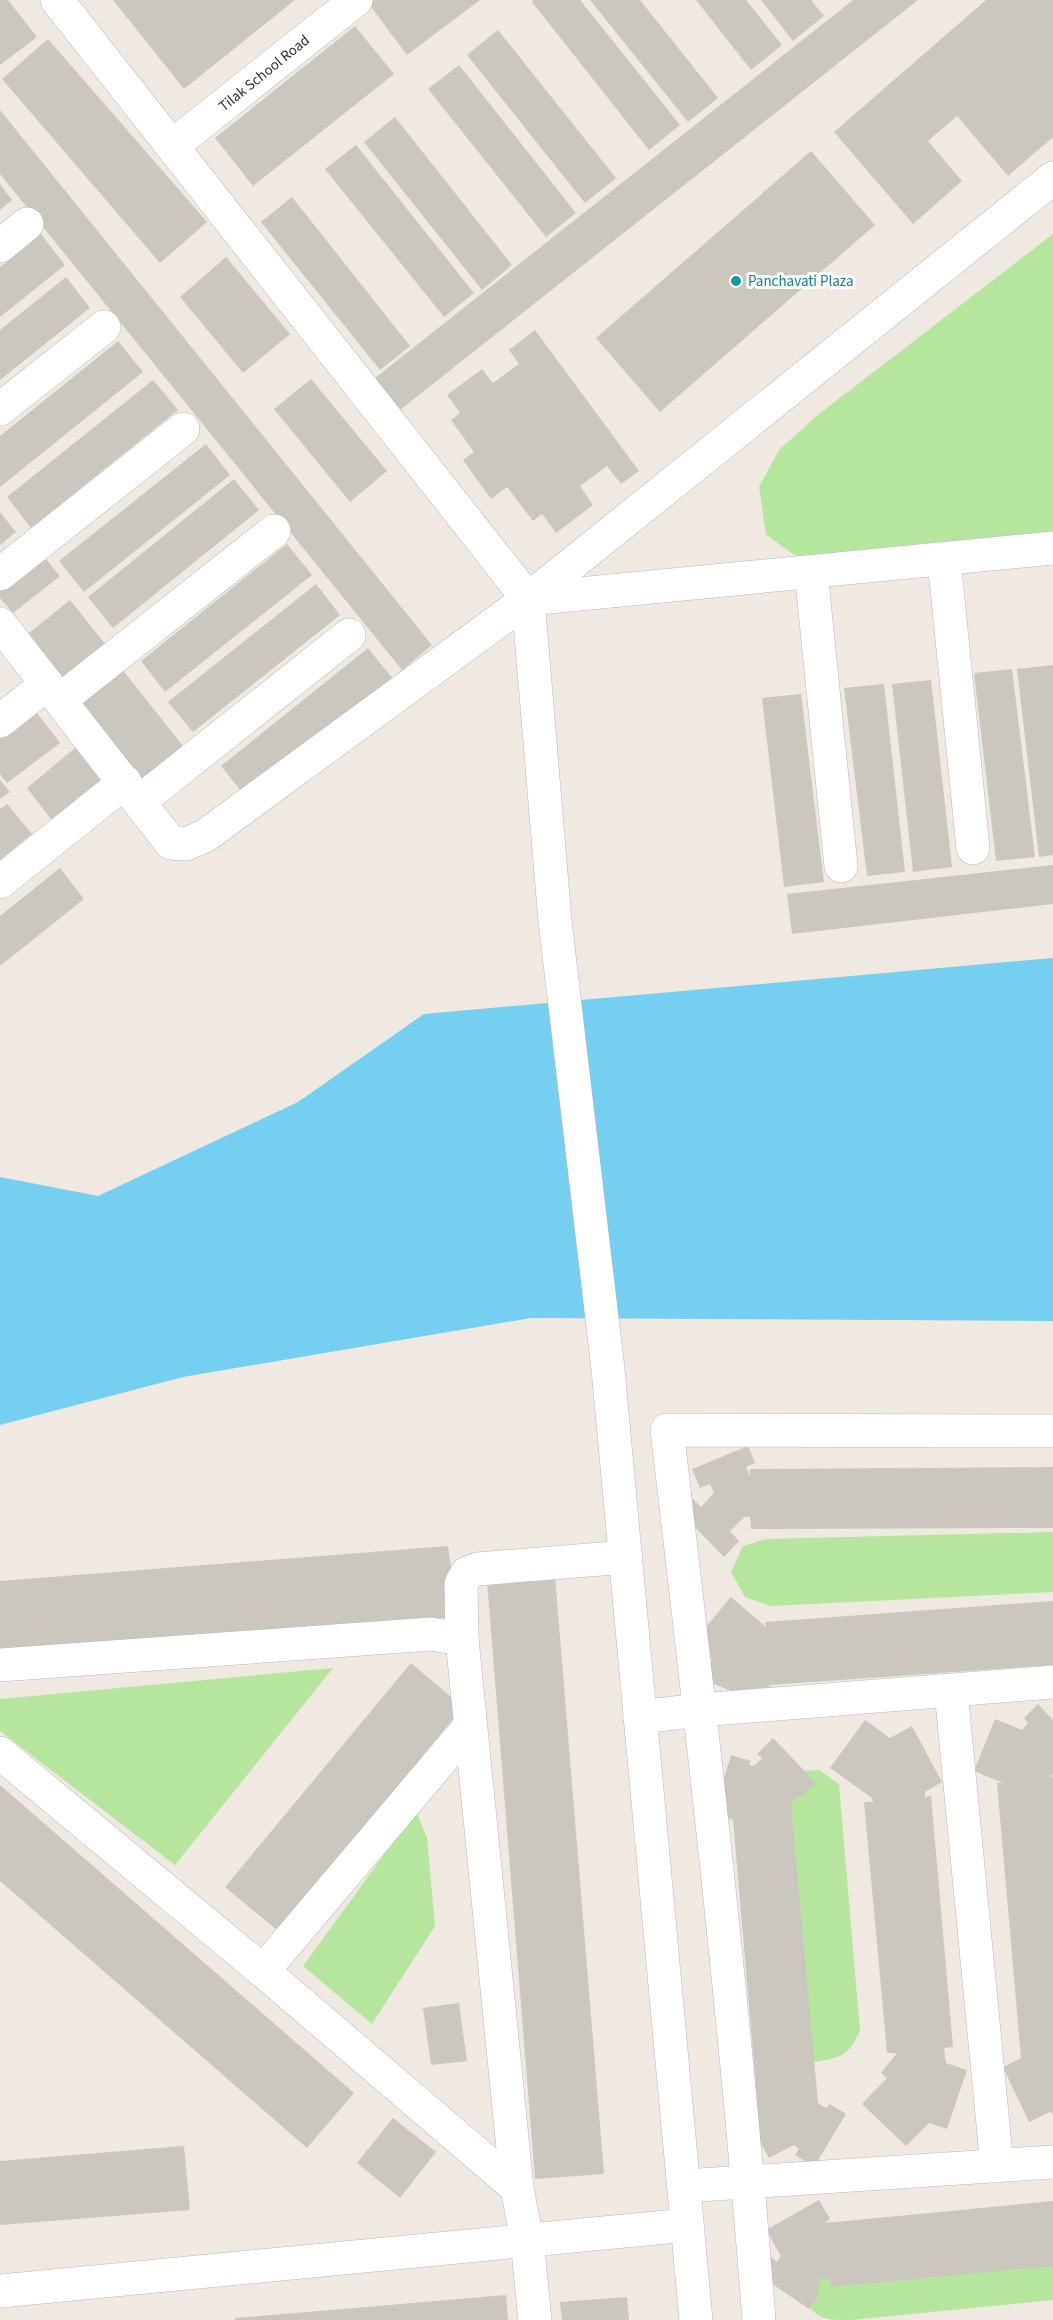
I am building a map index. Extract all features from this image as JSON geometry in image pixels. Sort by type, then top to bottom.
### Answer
[{"type":"street","points":[[57,0],[528,599],[555,921],[608,1369],[696,2320]]},
{"type":"street","name":"Tilak School Road","points":[[172,146],[356,0]]},
{"type":"street","points":[[0,624],[171,843],[186,844],[205,836],[528,599],[1053,178]]},
{"type":"street","points":[[0,246],[27,224]]},
{"type":"street","points":[[0,409],[104,327]]},
{"type":"street","points":[[0,574],[183,429]]},
{"type":"street","points":[[0,721],[54,692],[274,531]]},
{"type":"street","points":[[528,599],[1053,548]]},
{"type":"street","points":[[944,559],[973,848]]},
{"type":"street","points":[[811,572],[841,866]]},
{"type":"street","points":[[0,882],[133,792],[350,635]]},
{"type":"street","points":[[759,2320],[748,2181],[700,1710],[667,1430],[1053,1431]]},
{"type":"street","points":[[535,2320],[527,2240],[518,2188],[470,1726],[462,1639],[461,1584],[467,1573],[478,1569],[626,1557]]},
{"type":"street","points":[[0,1665],[431,1634],[462,1639]]},
{"type":"street","points":[[640,1717],[700,1710],[1053,1682]]},
{"type":"street","points":[[951,1691],[997,2166]]},
{"type":"street","points":[[263,1971],[470,1726]]},
{"type":"street","points":[[0,1753],[263,1971],[518,2188]]},
{"type":"street","points":[[684,2186],[1053,2162]]},
{"type":"street","points":[[0,2291],[687,2225]]},
{"type":"green space","points":[[1053,234],[1053,533],[799,558],[766,535],[759,487],[779,450],[819,414]]},
{"type":"green space","points":[[1053,1532],[1053,1592],[771,1606],[745,1597],[731,1572],[743,1546],[766,1539]]},
{"type":"green space","points":[[333,1668],[175,1865],[0,1731],[0,1699]]},
{"type":"green space","points":[[819,1770],[839,1784],[860,2031],[852,2046],[843,2054],[815,2062],[803,2042],[787,1782],[802,1771]]},
{"type":"green space","points":[[416,1811],[427,1838],[435,1926],[372,2024],[303,1966]]},
{"type":"green space","points":[[1053,2242],[1053,2300],[840,2320],[819,2316],[800,2289],[809,2275]]},
{"type":"water","points":[[1053,958],[1053,1321],[531,1318],[183,1377],[0,1425],[0,1177],[98,1196],[298,1102],[424,1014]]},
{"type":"building","points":[[0,0],[8,0],[37,37],[0,65]]},
{"type":"building","points":[[113,0],[295,0],[184,89]]},
{"type":"building","points":[[374,0],[480,0],[407,55],[369,4]]},
{"type":"building","points":[[534,0],[580,0],[680,125],[649,150],[532,2]]},
{"type":"building","points":[[590,0],[640,0],[718,98],[688,122]]},
{"type":"building","points":[[696,0],[746,0],[782,45],[751,70]]},
{"type":"building","points":[[761,0],[811,0],[824,16],[793,41]]},
{"type":"building","points":[[853,0],[918,0],[400,410],[375,378]]},
{"type":"building","points":[[986,0],[1053,0],[1053,137],[1008,176],[957,116],[928,141],[962,181],[913,224],[834,132]]},
{"type":"building","points":[[355,26],[394,74],[253,186],[215,138]]},
{"type":"building","points":[[498,30],[616,178],[585,203],[467,55]]},
{"type":"building","points":[[48,39],[207,222],[160,263],[2,79]]},
{"type":"building","points":[[459,65],[576,213],[546,237],[428,89]]},
{"type":"building","points":[[0,110],[432,645],[402,670],[0,174]]},
{"type":"building","points":[[395,117],[512,265],[482,290],[364,142]]},
{"type":"building","points":[[356,145],[474,293],[444,317],[325,169]]},
{"type":"building","name":"Panchavati Plaza","points":[[811,151],[875,225],[660,412],[596,338]]},
{"type":"building","points":[[0,184],[12,200],[0,210]]},
{"type":"building","points":[[292,197],[410,346],[380,370],[261,222]]},
{"type":"building","points":[[41,234],[65,265],[0,317],[0,267]]},
{"type":"building","points":[[226,257],[290,334],[243,373],[180,297]]},
{"type":"building","points":[[66,277],[90,308],[0,380],[0,330]]},
{"type":"building","points":[[535,330],[639,471],[621,484],[607,466],[580,486],[593,505],[556,533],[542,514],[533,521],[507,487],[491,499],[463,460],[474,452],[451,420],[460,413],[447,395],[482,369],[493,383],[519,364],[509,350]]},
{"type":"building","points":[[118,341],[143,372],[0,487],[0,436]]},
{"type":"building","points":[[311,379],[387,471],[350,502],[274,409]]},
{"type":"building","points":[[153,380],[178,410],[31,528],[7,497]]},
{"type":"building","points":[[206,444],[230,475],[84,592],[59,561]]},
{"type":"building","points":[[234,479],[259,510],[113,628],[88,597]]},
{"type":"building","points":[[0,512],[16,532],[0,545]]},
{"type":"building","points":[[287,544],[312,575],[165,692],[141,661]]},
{"type":"building","points":[[40,552],[60,576],[13,613],[0,598],[0,584]]},
{"type":"building","points":[[316,584],[340,615],[193,732],[168,702]]},
{"type":"building","points":[[70,600],[110,650],[62,688],[23,638]]},
{"type":"building","points":[[368,648],[393,679],[246,797],[221,766]]},
{"type":"building","points":[[1053,665],[1053,855],[1039,857],[1017,669]]},
{"type":"building","points":[[121,668],[187,751],[144,786],[78,702]]},
{"type":"building","points":[[1012,669],[1035,857],[996,861],[974,673]]},
{"type":"building","points":[[931,680],[952,867],[913,872],[892,684]]},
{"type":"building","points":[[884,684],[905,872],[867,876],[844,688]]},
{"type":"building","points":[[801,694],[824,882],[784,887],[762,698]]},
{"type":"building","points":[[34,709],[60,743],[7,783],[0,774],[0,734]]},
{"type":"building","points":[[75,748],[107,788],[57,827],[27,788]]},
{"type":"building","points":[[0,780],[10,792],[0,799]]},
{"type":"building","points":[[7,804],[32,834],[0,860],[0,809]]},
{"type":"building","points":[[1053,865],[1053,904],[792,934],[787,894]]},
{"type":"building","points":[[60,868],[84,899],[0,966],[0,916]]},
{"type":"building","points":[[748,1446],[755,1463],[746,1467],[750,1476],[750,1469],[1053,1467],[1053,1528],[751,1529],[750,1517],[744,1517],[730,1531],[739,1541],[724,1557],[680,1512],[693,1499],[701,1507],[714,1493],[710,1484],[700,1488],[692,1469]]},
{"type":"building","points":[[448,1546],[458,1617],[0,1650],[0,1581]]},
{"type":"building","points":[[555,1576],[604,2174],[535,2179],[487,1581]]},
{"type":"building","points":[[731,1597],[766,1627],[765,1622],[1053,1601],[1053,1665],[770,1685],[763,1704],[704,1680],[712,1659],[693,1642]]},
{"type":"building","points":[[411,1663],[463,1707],[278,1931],[225,1887]]},
{"type":"building","points":[[1038,1704],[1053,1720],[1053,1774],[1051,1776],[1053,1778],[1053,2114],[1050,2112],[1029,2122],[1003,2067],[1021,2058],[997,1783],[1003,1783],[974,1771],[995,1719],[1022,1730],[1028,1723],[1024,1718]]},
{"type":"building","points":[[865,1720],[890,1738],[912,1726],[942,1782],[925,1792],[925,1797],[931,1796],[953,2047],[944,2048],[946,2063],[967,2070],[947,2129],[929,2123],[906,2146],[862,2104],[887,2078],[881,2073],[897,2053],[887,2053],[864,1802],[873,1802],[872,1798],[830,1768]]},
{"type":"building","points":[[773,1738],[816,1783],[800,1798],[798,1796],[791,1802],[818,2103],[826,2108],[830,2104],[846,2114],[814,2167],[795,2155],[799,2149],[794,2145],[769,2158],[741,2107],[757,2098],[733,1820],[713,1814],[731,1755],[751,1761],[749,1765],[754,1766],[762,1758],[757,1754]]},
{"type":"building","points":[[0,1785],[354,2093],[307,2148],[0,1881]]},
{"type":"building","points":[[459,2003],[467,2061],[431,2065],[423,2008]]},
{"type":"building","points":[[393,2118],[436,2152],[400,2198],[357,2163]]},
{"type":"building","points":[[184,2146],[190,2210],[0,2225],[0,2161]]},
{"type":"building","points":[[819,2200],[830,2219],[825,2223],[1053,2201],[1053,2266],[831,2287],[830,2278],[817,2279],[821,2282],[816,2289],[820,2293],[809,2309],[759,2275],[771,2257],[777,2262],[781,2256],[766,2230]]},
{"type":"building","points":[[506,2295],[508,2320],[235,2320],[235,2318]]},
{"type":"building","points":[[627,2297],[629,2320],[562,2320],[560,2302]]},
{"type":"place","name":"Panchavati Plaza","points":[[736,281]]}]
